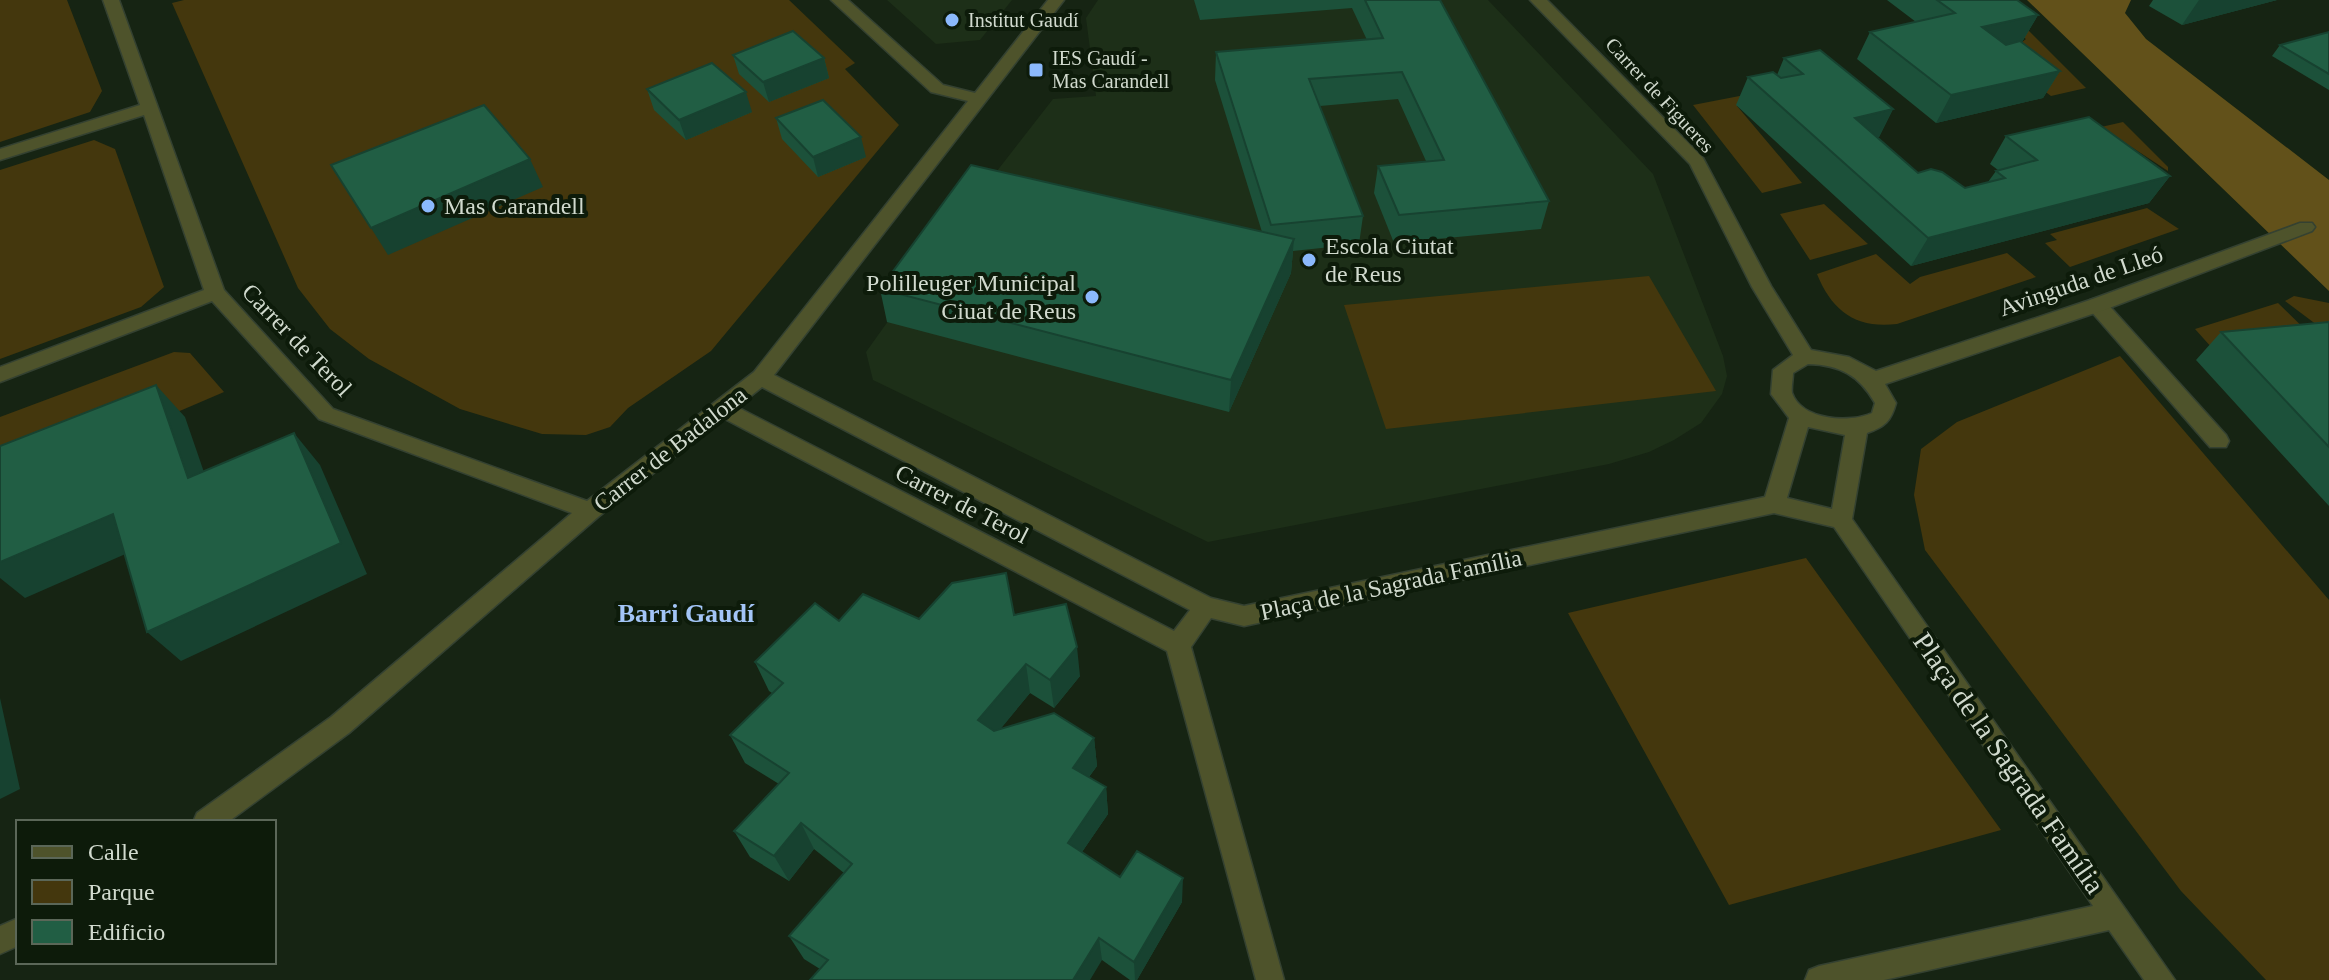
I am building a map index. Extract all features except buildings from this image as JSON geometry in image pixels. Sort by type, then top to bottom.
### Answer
[{"type":"street","name":"Carrer de Terol","points":[[111,0],[215,293],[326,414],[590,511]]},
{"type":"street","points":[[839,0],[937,89],[981,99]]},
{"type":"street","name":"Carrer de Badalona","points":[[209,820],[340,725],[590,511],[761,377],[1056,0]]},
{"type":"street","name":"Carrer de Figueres","points":[[1538,0],[1697,162],[1762,287],[1805,357]]},
{"type":"street","points":[[0,155],[149,108]]},
{"type":"street","name":"Avinguda de Lleó","points":[[1873,380],[2097,305],[2306,227]]},
{"type":"street","points":[[0,375],[215,293]]},
{"type":"street","points":[[2097,305],[2218,441]]},
{"type":"street","points":[[1805,357],[1834,359],[1849,364],[1873,380],[1885,401],[1884,411],[1879,420],[1857,429],[1829,426],[1801,414],[1781,391],[1779,380],[1783,370],[1805,357]]},
{"type":"street","name":"Carrer de Terol","points":[[761,377],[1206,607]]},
{"type":"street","name":"Carrer de Terol","points":[[723,409],[1178,645]]},
{"type":"street","points":[[1774,504],[1801,414]]},
{"type":"street","points":[[1841,520],[1857,429]]},
{"type":"street","name":"Plaça de la Sagrada Família","points":[[1206,607],[1244,616],[1774,504],[1841,520],[2114,915],[1819,980]]},
{"type":"street","points":[[1206,607],[1178,645],[1270,980]]},
{"type":"street","points":[[2114,915],[2161,980]]},
{"type":"shaded area","name":"Institut Gaudí","points":[[887,0],[1012,0],[980,40],[936,44]]},
{"type":"shaded area","name":"Escola Ciutat de Reus","points":[[1098,0],[1488,0],[1653,174],[1723,356],[1727,376],[1722,394],[1701,423],[1674,440],[1649,452],[1609,464],[1208,542],[873,380],[866,352],[976,198],[1053,99],[1096,96],[1086,18]]},
{"type":"shaded area","points":[[2027,0],[2131,0],[2125,13],[2146,39],[2329,180],[2329,291]]},
{"type":"green space","points":[[0,0],[67,0],[102,91],[90,112],[0,142]]},
{"type":"green space","points":[[184,0],[789,0],[855,63],[845,69],[899,125],[711,351],[628,408],[610,427],[586,435],[542,434],[460,409],[369,359],[330,329],[298,288],[172,3]]},
{"type":"green space","points":[[2015,17],[2086,88],[2051,96],[2012,67],[2017,46],[2026,39],[1996,18]]},
{"type":"green space","points":[[1755,93],[1737,106],[1802,183],[1762,193],[1693,105]]},
{"type":"green space","points":[[2123,122],[2168,167],[2168,171],[2101,127]]},
{"type":"green space","points":[[94,140],[115,149],[164,287],[141,307],[0,359],[0,170]]},
{"type":"green space","points":[[1824,204],[1868,244],[1810,260],[1780,214]]},
{"type":"green space","points":[[2147,208],[2179,229],[2070,267],[2045,243],[2057,240],[2050,234]]},
{"type":"green space","points":[[2007,253],[2036,277],[1897,324],[1869,324],[1847,315],[1830,298],[1817,274],[1876,254],[1910,284],[1920,277]]},
{"type":"green space","points":[[1649,276],[1716,391],[1386,429],[1344,305]]},
{"type":"green space","points":[[2294,296],[2329,303],[2329,334],[2285,301]]},
{"type":"green space","points":[[2278,303],[2323,347],[2221,358],[2195,329]]},
{"type":"green space","points":[[174,352],[190,353],[224,392],[0,488],[0,417]]},
{"type":"green space","points":[[2120,356],[2329,600],[2329,980],[2266,980],[2181,891],[1925,550],[1914,495],[1921,449],[1957,422]]},
{"type":"green space","points":[[1806,558],[2001,830],[1729,905],[1568,613]]},
{"type":"place","name":"Institut Gaudí","points":[[952,20]]},
{"type":"place","name":"IES Gaudí - Mas Carandell","points":[[1036,70]]},
{"type":"place","name":"Mas Carandell","points":[[428,206]]},
{"type":"place","name":"Escola Ciutat de Reus","points":[[1309,260]]},
{"type":"place","name":"Polilleuger Municipal Ciuat de Reus","points":[[1092,297]]},
{"type":"district","name":"Barri Gaudí","points":[[686,613]]}]
